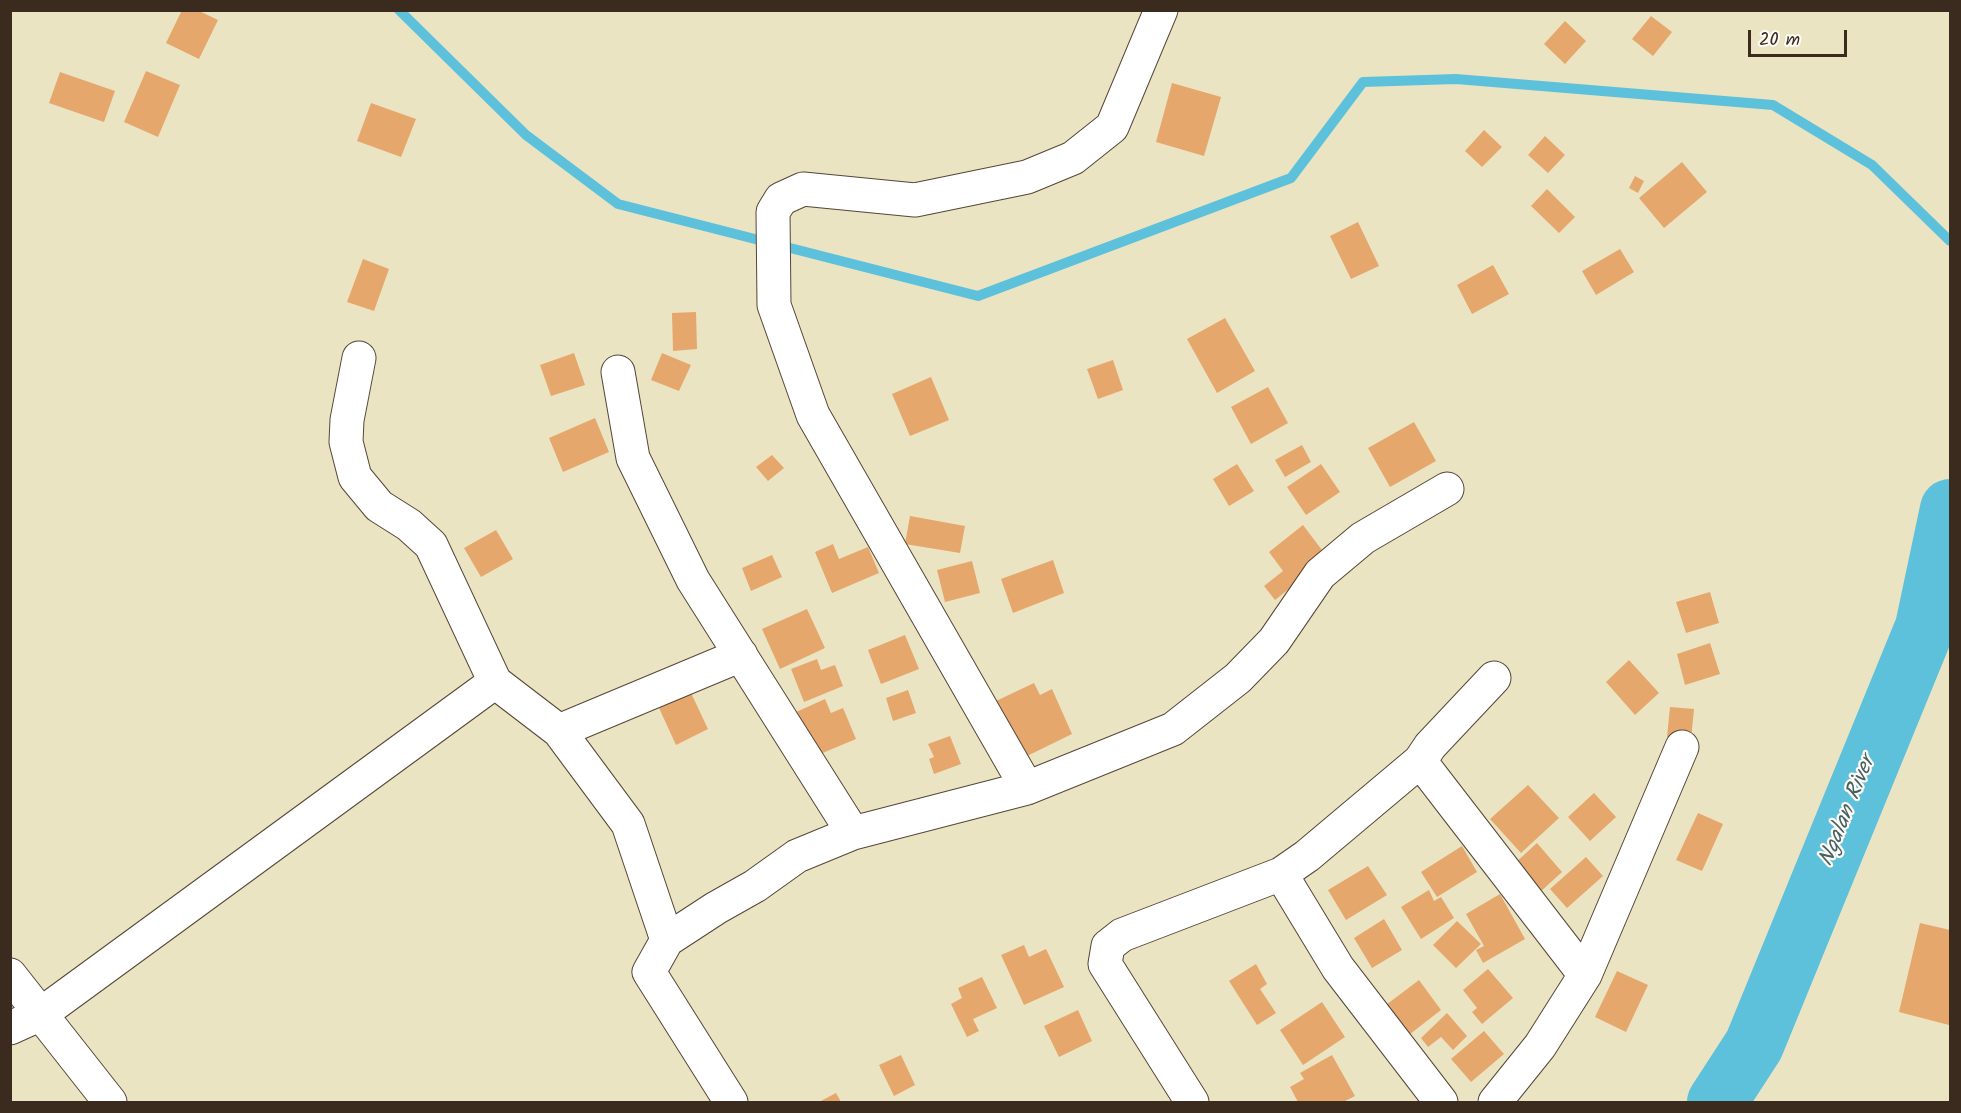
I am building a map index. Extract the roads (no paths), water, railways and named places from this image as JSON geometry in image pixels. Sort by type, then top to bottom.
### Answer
[{"type":"street","points":[[1027,788],[813,415],[774,305],[773,213],[781,199],[803,189],[915,200],[1027,177],[1073,158],[1112,127],[1161,10]]},
{"type":"street","points":[[358,358],[347,420],[346,442],[355,477],[379,506],[409,525],[431,544],[495,682],[559,731],[628,824],[667,940]]},
{"type":"street","points":[[618,372],[633,458],[693,580],[853,833]]},
{"type":"street","points":[[731,1102],[650,972],[667,940],[755,886],[797,856],[853,833],[1027,788],[1173,729],[1238,678],[1274,641],[1320,574],[1363,538],[1447,489]]},
{"type":"street","points":[[559,731],[741,656]]},
{"type":"street","points":[[1192,1102],[1105,964],[1108,946],[1122,935],[1281,874],[1307,856],[1420,762],[1438,737],[1494,678]]},
{"type":"street","points":[[10,1028],[41,1014],[495,682]]},
{"type":"street","points":[[1495,1102],[1540,1046],[1585,975],[1682,747]]},
{"type":"street","points":[[1420,762],[1585,975]]},
{"type":"street","points":[[1281,874],[1338,968],[1442,1102]]},
{"type":"street","points":[[10,975],[110,1102]]},
{"type":"waterway","points":[[399,10],[526,135],[618,204],[978,296],[1291,178],[1363,82],[1456,79],[1773,105],[1872,165],[1950,241]]},
{"type":"waterway","name":"Ngalan River","points":[[1717,1102],[1754,1045],[1925,627],[1950,509]]}]
